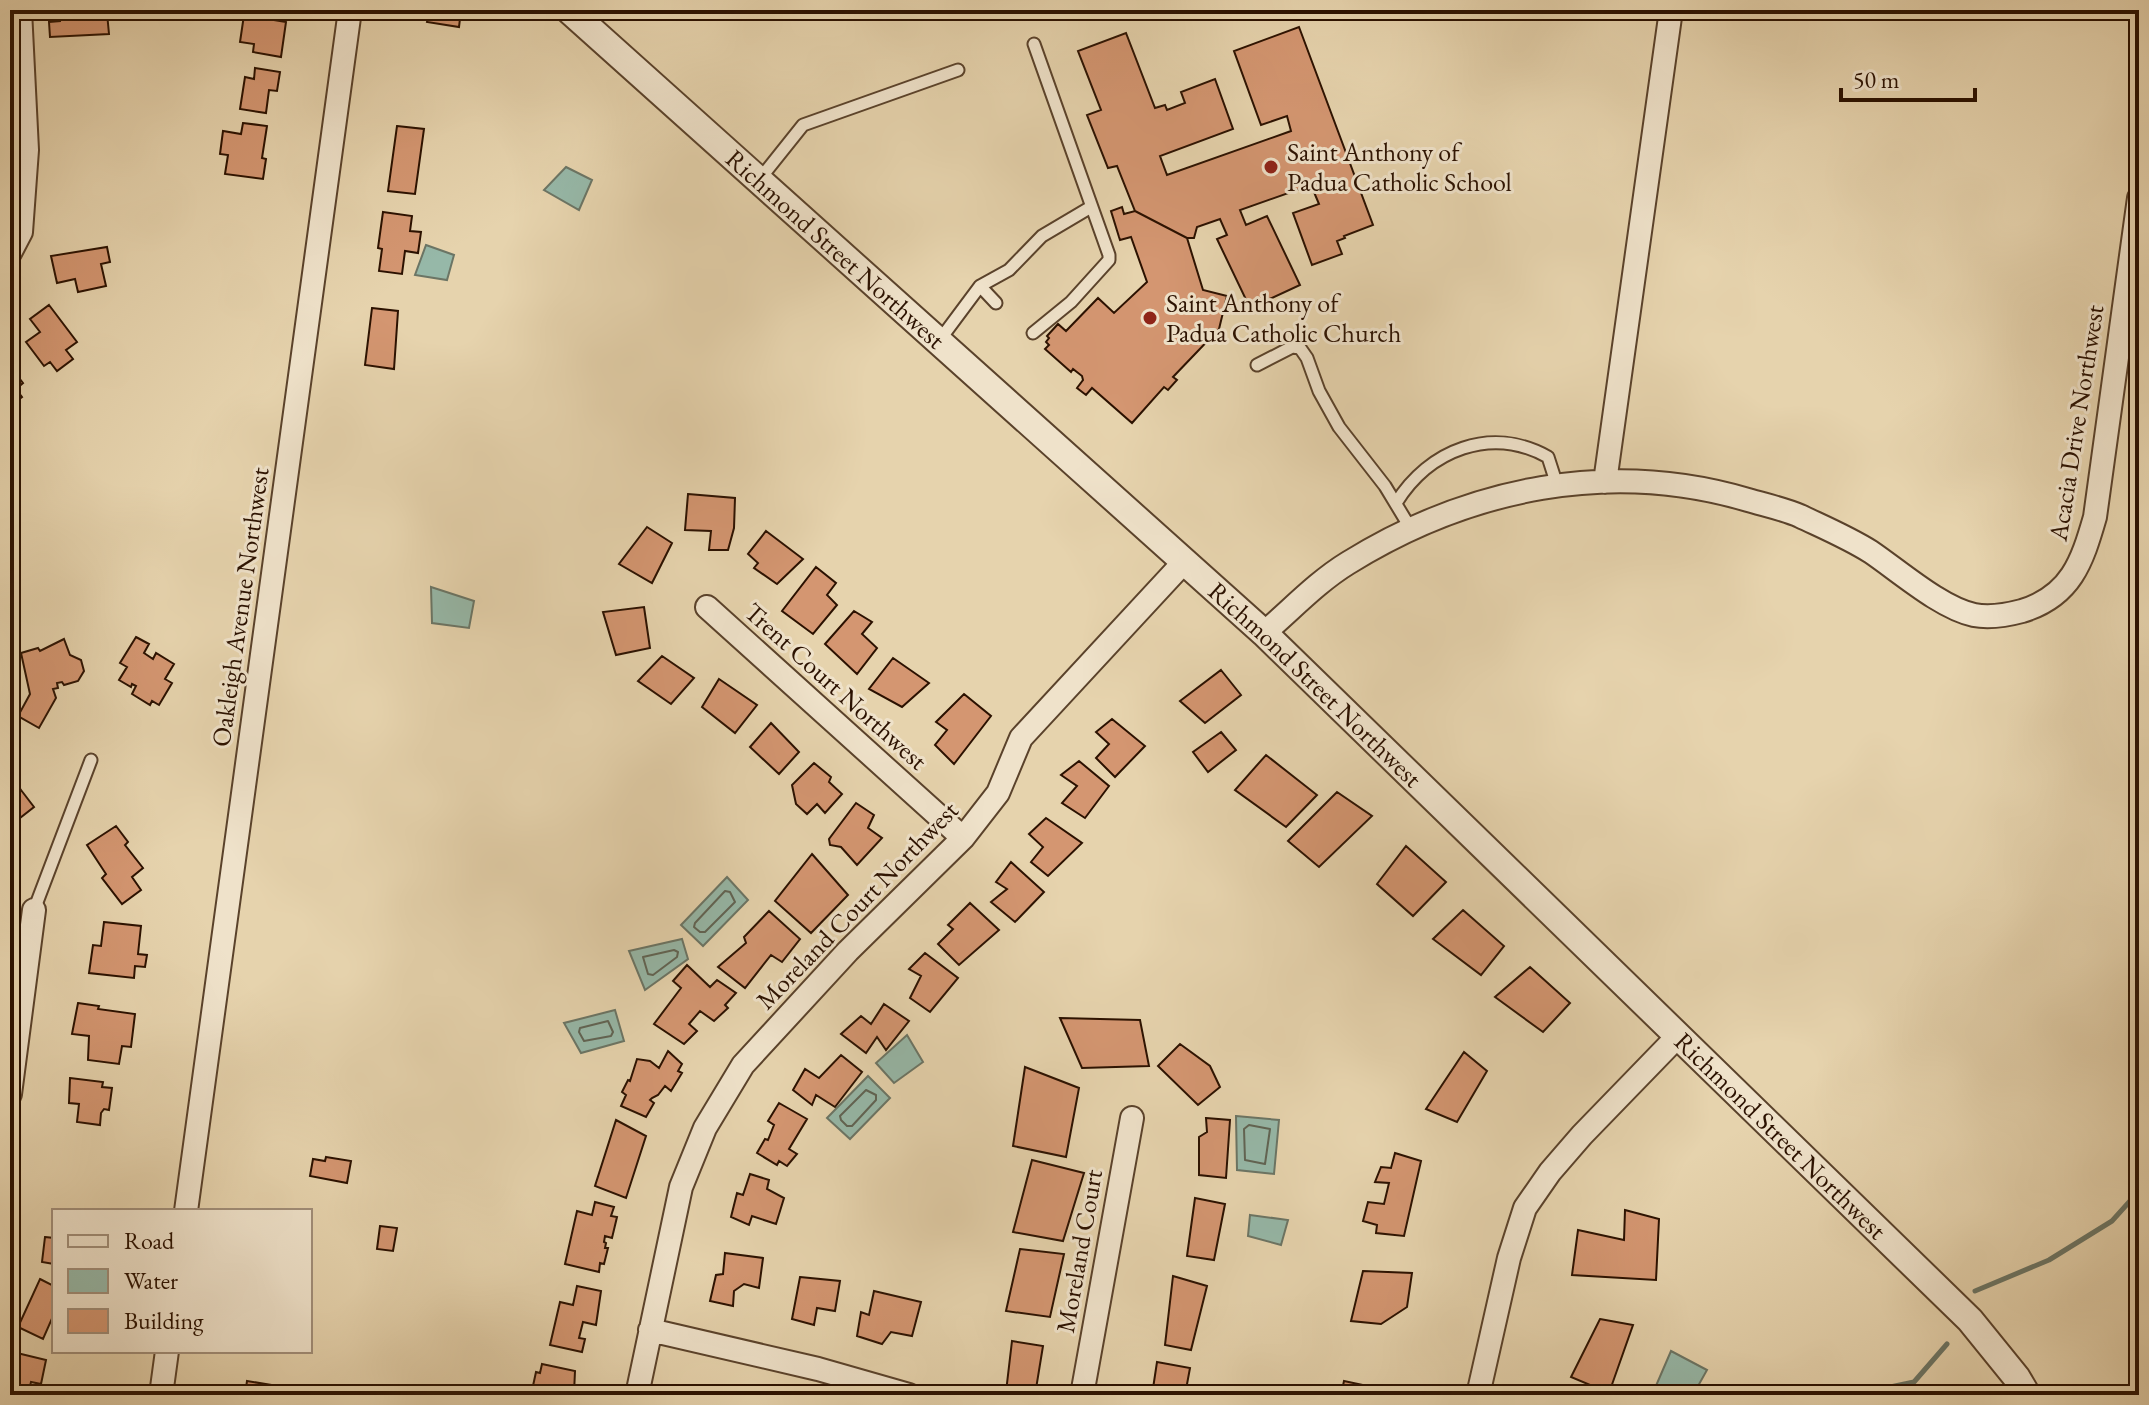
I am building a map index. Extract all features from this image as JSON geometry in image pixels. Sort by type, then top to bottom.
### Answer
[{"type":"street","points":[[10,253],[21,232],[27,150],[20,10]]},
{"type":"street","name":"Oakleigh Avenue Northwest","points":[[186,1209],[350,10]]},
{"type":"street","name":"Richmond Street Northwest","points":[[569,10],[1264,633],[1970,1320],[2027,1395]]},
{"type":"street","points":[[1605,482],[1671,10]]},
{"type":"street","name":"Acacia Drive Northwest","points":[[1264,633],[1344,565],[1411,529],[1499,496],[1557,485],[1605,482],[1670,482],[1716,490],[1796,514],[1867,550],[1937,598],[1973,615],[2006,615],[2041,605],[2063,590],[2083,558],[2095,517],[2139,198]]},
{"type":"street","name":"Moreland Court Northwest","points":[[637,1395],[681,1187],[705,1128],[743,1065],[848,951],[963,838],[998,793],[1021,738],[1184,562]]},
{"type":"street","name":"Trent Court Northwest","points":[[707,607],[963,838]]},
{"type":"street","points":[[10,1094],[14,1030],[34,910]]},
{"type":"street","points":[[1478,1395],[1509,1258],[1525,1208],[1550,1172],[1582,1135],[1677,1037]]},
{"type":"street","name":"Moreland Court","points":[[1082,1395],[1132,1118]]},
{"type":"street","points":[[650,1330],[818,1369],[909,1395]]},
{"type":"street","points":[[161,1395],[167,1353]]},
{"type":"lane","points":[[1033,333],[1071,302],[1109,260],[1109,249],[1091,207],[1034,44]]},
{"type":"lane","points":[[759,180],[803,125],[958,70]]},
{"type":"lane","points":[[939,342],[980,286],[1009,270],[1042,236],[1091,207]]},
{"type":"lane","points":[[980,286],[996,303]]},
{"type":"lane","points":[[1257,365],[1292,347],[1300,348],[1339,427],[1396,503],[1411,529]]},
{"type":"lane","points":[[1396,503],[1422,473],[1461,448],[1480,442],[1496,441],[1540,452],[1548,457],[1557,485]]},
{"type":"lane","points":[[34,910],[91,760]]},
{"type":"water","points":[[566,167],[592,180],[579,210],[544,190]]},
{"type":"water","points":[[426,245],[454,255],[447,280],[415,275]]},
{"type":"water","points":[[431,587],[474,601],[469,628],[432,623]]},
{"type":"water","points":[[727,877],[748,900],[703,946],[681,925]]},
{"type":"water","points":[[682,939],[688,959],[645,990],[629,951]]},
{"type":"water","points":[[615,1010],[624,1041],[581,1053],[564,1023]]},
{"type":"water","points":[[907,1035],[923,1062],[894,1083],[876,1063]]},
{"type":"water","points":[[868,1076],[890,1098],[850,1139],[827,1118]]},
{"type":"water","points":[[1236,1116],[1279,1120],[1274,1174],[1237,1170]]},
{"type":"water","points":[[1250,1215],[1288,1220],[1281,1245],[1248,1236]]},
{"type":"water","points":[[1671,1351],[1707,1370],[1693,1395],[1652,1395]]},
{"type":"building","points":[[60,10],[107,13],[109,34],[50,37],[49,22],[60,21]]},
{"type":"building","points":[[401,10],[461,10],[459,27],[427,22],[428,17],[400,13]]},
{"type":"building","points":[[244,15],[286,22],[281,57],[253,52],[254,44],[240,42]]},
{"type":"building","name":"Saint Anthony of Padua Catholic School","points":[[1299,27],[1373,225],[1337,241],[1342,254],[1312,265],[1293,213],[1319,204],[1311,185],[1240,210],[1246,225],[1267,216],[1300,285],[1250,308],[1217,239],[1227,235],[1220,219],[1197,227],[1194,238],[1187,238],[1135,211],[1117,166],[1108,168],[1087,115],[1101,110],[1078,51],[1126,33],[1155,108],[1165,105],[1167,110],[1185,103],[1181,92],[1215,79],[1233,129],[1160,156],[1167,175],[1291,131],[1287,116],[1261,125],[1234,51]]},
{"type":"building","points":[[255,68],[280,72],[277,91],[269,90],[266,113],[240,109],[245,77],[254,79]]},
{"type":"building","points":[[243,123],[267,126],[262,158],[266,159],[263,179],[225,174],[228,155],[220,154],[223,131],[241,134]]},
{"type":"building","points":[[397,126],[424,129],[415,194],[388,191]]},
{"type":"building","name":"Saint Anthony of Padua Catholic Church","points":[[1122,207],[1124,214],[1135,211],[1187,238],[1203,290],[1227,296],[1219,329],[1173,377],[1177,380],[1168,390],[1164,387],[1132,423],[1092,388],[1086,395],[1077,388],[1083,380],[1082,376],[1073,369],[1071,372],[1045,349],[1049,345],[1047,336],[1058,324],[1066,331],[1098,298],[1114,313],[1147,282],[1131,237],[1120,240],[1119,237],[1111,211]]},
{"type":"building","points":[[383,212],[412,216],[410,231],[421,232],[418,253],[405,251],[402,274],[379,271],[382,249],[378,248]]},
{"type":"building","points":[[107,247],[110,262],[101,264],[106,286],[78,292],[75,279],[57,283],[51,256]]},
{"type":"building","points":[[49,305],[77,342],[66,350],[73,359],[57,371],[50,362],[44,366],[26,342],[40,332],[30,319]]},
{"type":"building","points":[[372,308],[398,311],[394,369],[365,365]]},
{"type":"building","points":[[10,366],[23,383],[16,389],[22,397],[10,406]]},
{"type":"building","points":[[688,494],[735,498],[734,528],[728,550],[709,550],[711,531],[685,530]]},
{"type":"building","points":[[647,527],[672,543],[652,583],[619,564]]},
{"type":"building","points":[[766,531],[803,559],[777,584],[754,568],[758,563],[748,554]]},
{"type":"building","points":[[816,567],[836,583],[827,595],[837,605],[813,634],[782,611]]},
{"type":"building","points":[[644,607],[650,648],[616,655],[603,612]]},
{"type":"building","points":[[854,611],[872,622],[862,634],[877,648],[857,674],[825,644]]},
{"type":"building","points":[[136,637],[149,644],[144,653],[153,659],[156,653],[174,664],[165,679],[172,683],[159,705],[152,701],[150,705],[132,694],[136,686],[132,684],[131,687],[119,680],[127,667],[120,663]]},
{"type":"building","points":[[64,639],[70,655],[81,660],[84,671],[78,681],[64,685],[57,683],[58,688],[53,689],[56,698],[39,728],[18,716],[30,694],[21,653],[38,648],[40,651]]},
{"type":"building","points":[[662,656],[694,678],[671,704],[638,681]]},
{"type":"building","points":[[893,658],[929,683],[902,707],[869,689]]},
{"type":"building","points":[[1221,670],[1241,695],[1205,723],[1180,701]]},
{"type":"building","points":[[719,679],[757,705],[735,733],[702,707]]},
{"type":"building","points":[[964,694],[991,716],[954,764],[935,745],[947,730],[936,722]]},
{"type":"building","points":[[1112,719],[1145,746],[1115,777],[1096,758],[1109,744],[1096,732]]},
{"type":"building","points":[[771,723],[799,752],[779,774],[750,747]]},
{"type":"building","points":[[1221,732],[1236,750],[1208,772],[1193,752]]},
{"type":"building","points":[[1266,755],[1317,795],[1286,827],[1235,790]]},
{"type":"building","points":[[1079,761],[1109,786],[1085,818],[1062,803],[1077,786],[1061,775]]},
{"type":"building","points":[[814,763],[831,777],[829,782],[842,794],[825,813],[817,804],[807,814],[796,804],[792,785]]},
{"type":"building","points":[[21,790],[34,807],[11,825],[10,799]]},
{"type":"building","points":[[1337,792],[1372,816],[1319,867],[1288,841]]},
{"type":"building","points":[[856,803],[874,815],[868,828],[882,838],[857,865],[841,847],[830,845],[829,839]]},
{"type":"building","points":[[1046,818],[1082,843],[1048,876],[1031,862],[1043,847],[1029,834]]},
{"type":"building","points":[[116,826],[128,842],[125,845],[143,868],[132,877],[141,890],[122,904],[102,878],[106,874],[87,845]]},
{"type":"building","points":[[1406,846],[1446,882],[1413,916],[1377,884]]},
{"type":"building","points":[[812,854],[848,895],[811,933],[775,901]]},
{"type":"building","points":[[1011,862],[1044,892],[1015,922],[991,902],[1007,889],[996,882]]},
{"type":"building","points":[[970,903],[999,930],[959,965],[938,944],[953,929],[948,925]]},
{"type":"building","points":[[1463,910],[1504,946],[1481,975],[1433,939]]},
{"type":"building","points":[[769,911],[800,939],[782,962],[771,955],[745,988],[718,967],[746,943],[744,937]]},
{"type":"building","points":[[104,922],[141,926],[138,954],[147,955],[145,967],[135,966],[134,978],[89,973],[93,945],[101,946]]},
{"type":"building","points":[[925,953],[958,978],[930,1012],[910,998],[921,976],[909,969]]},
{"type":"building","points":[[687,965],[710,987],[717,980],[736,993],[725,1005],[728,1008],[714,1021],[700,1011],[689,1024],[697,1031],[684,1044],[654,1024],[681,988],[673,981]]},
{"type":"building","points":[[1530,967],[1570,1003],[1543,1032],[1495,997]]},
{"type":"building","points":[[78,1003],[135,1014],[131,1047],[122,1046],[119,1064],[88,1060],[89,1036],[72,1034]]},
{"type":"building","points":[[884,1004],[909,1021],[886,1050],[877,1037],[866,1053],[841,1034],[861,1016],[871,1024]]},
{"type":"building","points":[[1060,1018],[1140,1020],[1149,1066],[1082,1068]]},
{"type":"building","points":[[1180,1044],[1210,1066],[1220,1087],[1198,1105],[1158,1066]]},
{"type":"building","points":[[668,1051],[682,1064],[678,1071],[682,1073],[671,1091],[665,1086],[650,1100],[654,1103],[646,1117],[621,1106],[626,1095],[622,1092],[630,1081],[637,1059],[650,1061],[659,1068]]},
{"type":"building","points":[[1464,1052],[1487,1071],[1457,1122],[1426,1109]]},
{"type":"building","points":[[841,1055],[862,1072],[835,1107],[816,1095],[812,1105],[793,1090],[805,1069],[819,1078]]},
{"type":"building","points":[[1025,1067],[1079,1088],[1066,1157],[1013,1146]]},
{"type":"building","points":[[70,1078],[103,1082],[102,1087],[112,1088],[109,1110],[104,1109],[101,1113],[100,1125],[77,1122],[79,1104],[69,1103]]},
{"type":"building","points":[[779,1103],[807,1119],[789,1149],[797,1154],[787,1166],[779,1161],[777,1165],[757,1153],[765,1139],[768,1140],[774,1125],[768,1121]]},
{"type":"building","points":[[1206,1118],[1230,1120],[1226,1178],[1199,1175],[1199,1137],[1207,1132]]},
{"type":"building","points":[[616,1120],[646,1136],[626,1198],[595,1186]]},
{"type":"building","points":[[1395,1153],[1421,1161],[1404,1236],[1376,1233],[1377,1225],[1363,1221],[1368,1202],[1384,1204],[1389,1183],[1375,1182],[1381,1167],[1391,1168]]},
{"type":"building","points":[[326,1157],[351,1161],[347,1183],[310,1176],[313,1159],[325,1161]]},
{"type":"building","points":[[1032,1160],[1084,1173],[1063,1241],[1013,1232]]},
{"type":"building","points":[[750,1174],[769,1180],[767,1189],[784,1198],[776,1224],[752,1216],[749,1225],[731,1217],[737,1193],[743,1195]]},
{"type":"building","points":[[1195,1198],[1225,1204],[1214,1260],[1187,1256]]},
{"type":"building","points":[[595,1202],[614,1207],[611,1216],[617,1217],[612,1238],[605,1236],[605,1248],[608,1248],[599,1272],[565,1264],[577,1211],[592,1215]]},
{"type":"building","points":[[1625,1210],[1659,1219],[1656,1280],[1572,1275],[1578,1230],[1624,1240]]},
{"type":"building","points":[[380,1226],[397,1228],[393,1251],[377,1249]]},
{"type":"building","points":[[45,1237],[52,1238],[52,1264],[42,1262]]},
{"type":"building","points":[[1020,1249],[1064,1254],[1050,1317],[1006,1311]]},
{"type":"building","points":[[725,1253],[763,1258],[759,1288],[744,1284],[734,1291],[733,1306],[710,1301],[716,1275],[723,1274]]},
{"type":"building","points":[[1363,1271],[1412,1273],[1407,1307],[1381,1324],[1351,1321]]},
{"type":"building","points":[[1173,1276],[1207,1286],[1191,1350],[1165,1345]]},
{"type":"building","points":[[800,1277],[840,1281],[835,1311],[817,1308],[814,1325],[792,1319]]},
{"type":"building","points":[[40,1279],[52,1285],[52,1319],[43,1339],[18,1327]]},
{"type":"building","points":[[577,1286],[601,1291],[596,1325],[583,1322],[579,1338],[585,1339],[582,1352],[550,1345],[560,1302],[573,1305]]},
{"type":"building","points":[[874,1291],[921,1302],[912,1336],[891,1332],[882,1344],[857,1336],[861,1312],[869,1315]]},
{"type":"building","points":[[1600,1319],[1633,1325],[1609,1393],[1571,1377]]},
{"type":"building","points":[[1012,1341],[1043,1346],[1035,1395],[1006,1392]]},
{"type":"building","points":[[10,1347],[18,1349],[17,1353],[46,1360],[41,1384],[31,1382],[28,1395],[10,1395]]},
{"type":"building","points":[[1157,1362],[1190,1368],[1185,1395],[1152,1395]]},
{"type":"building","points":[[542,1364],[575,1371],[574,1393],[531,1395],[536,1372],[540,1373]]},
{"type":"building","points":[[247,1381],[278,1386],[276,1395],[245,1395]]},
{"type":"building","points":[[1344,1381],[1377,1388],[1376,1395],[1341,1395]]},
{"type":"waterway","points":[[1975,1291],[2049,1260],[2112,1221],[2139,1191]]},
{"type":"waterway","points":[[1872,1395],[1876,1390],[1914,1382],[1947,1344]]},
{"type":"place","name":"Saint Anthony of Padua Catholic School","points":[[1271,167]]},
{"type":"place","name":"Saint Anthony of Padua Catholic Church","points":[[1150,318]]}]
